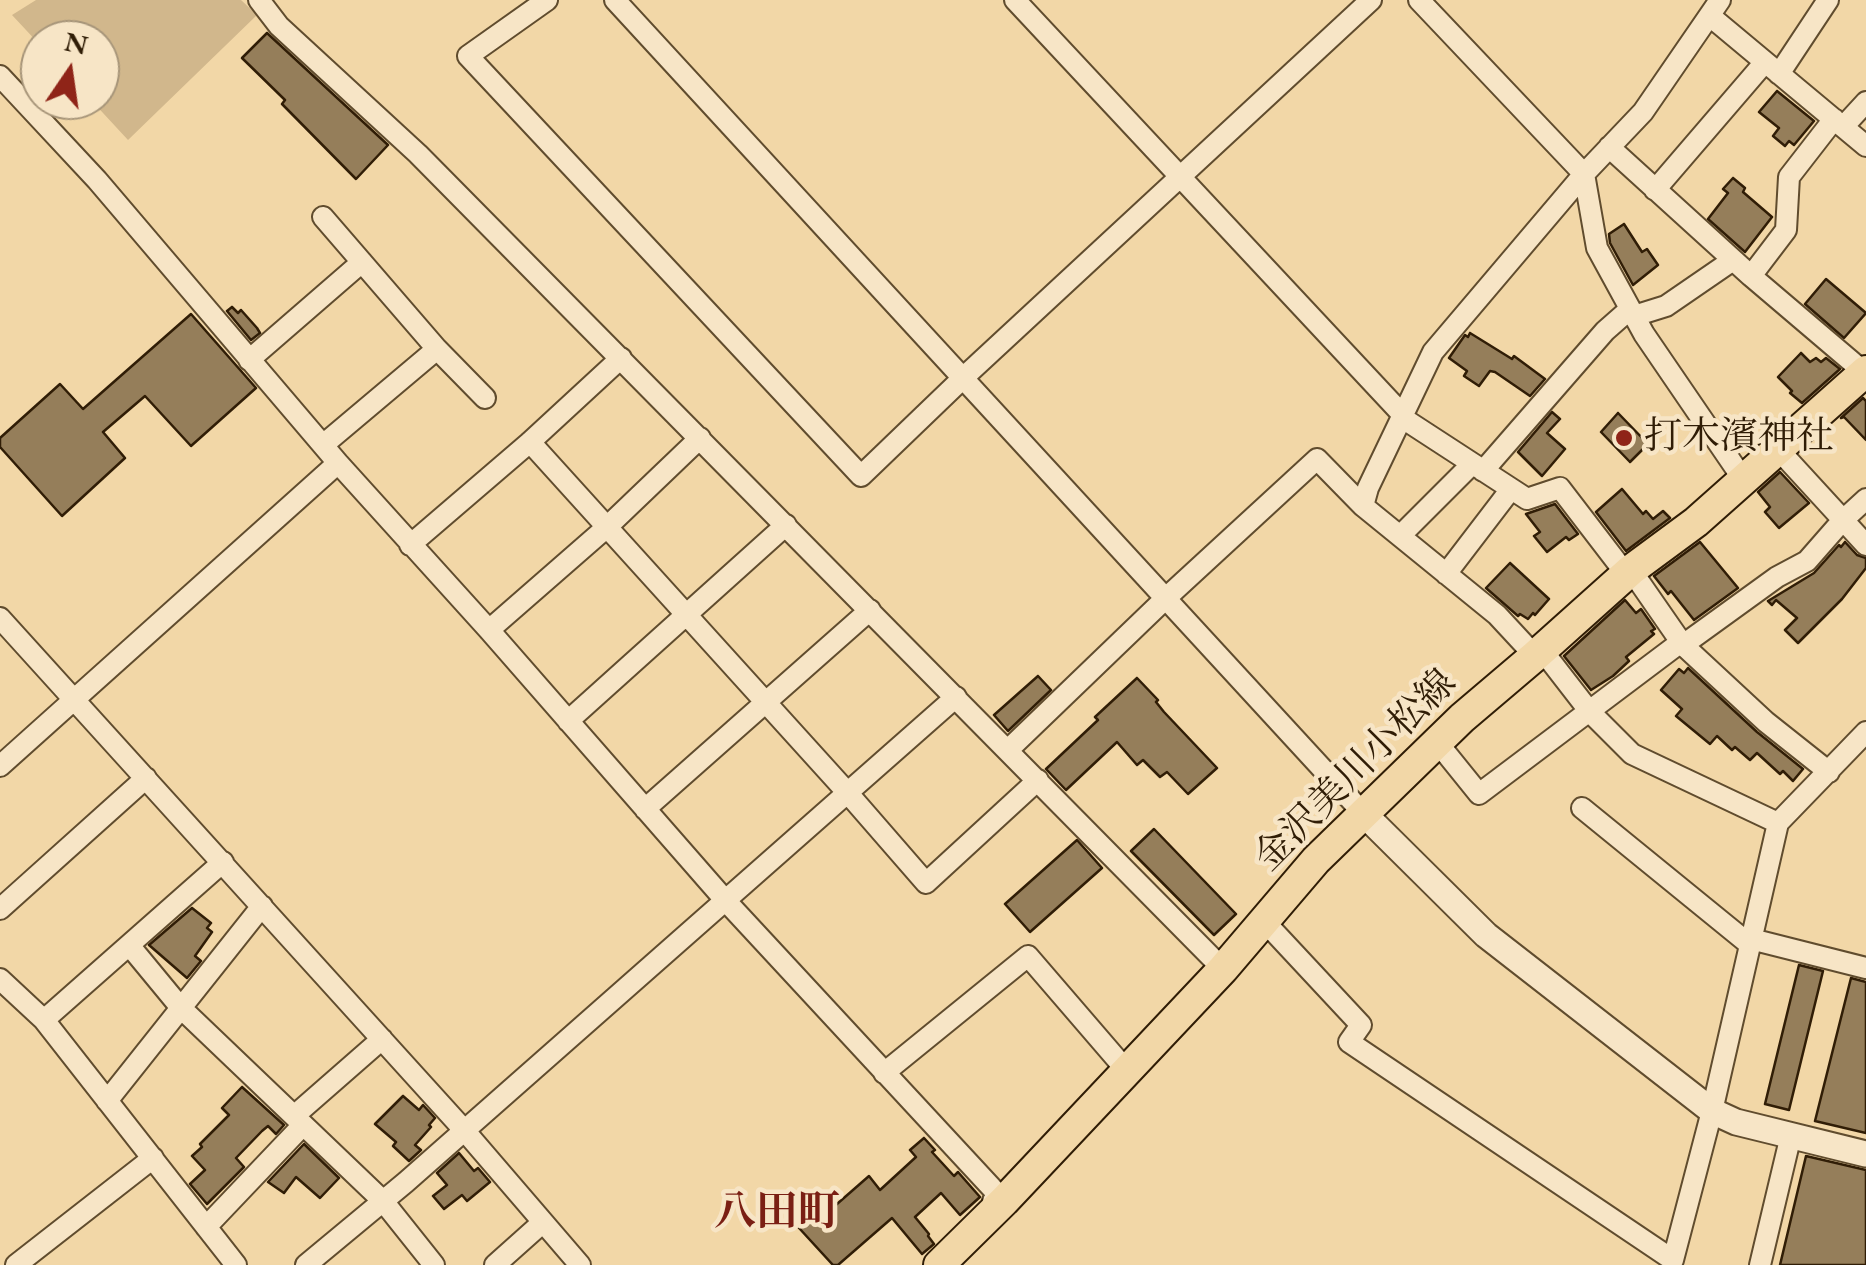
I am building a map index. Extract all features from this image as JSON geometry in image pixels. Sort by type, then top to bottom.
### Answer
[{"type":"main road","name":"金沢美川小松線","points":[[940,1265],[1223,969],[1316,860],[1437,742],[1628,572],[1696,522],[1865,372]]},
{"type":"street","points":[[259,0],[279,26],[418,154],[1223,969]]},
{"type":"street","points":[[547,0],[468,56],[861,476],[1371,0]]},
{"type":"street","points":[[615,0],[1364,814],[1486,935],[1712,1110],[1736,1122],[1866,1154]]},
{"type":"street","points":[[1016,0],[1402,416],[1527,499],[1560,488],[1682,644],[1766,722],[1828,772]]},
{"type":"street","points":[[1419,0],[1584,174],[1597,248],[1632,313],[1743,479]]},
{"type":"street","points":[[1655,190],[1772,68],[1828,0]]},
{"type":"street","points":[[1364,506],[1368,488],[1433,352],[1584,174],[1642,112],[1715,8],[1772,68],[1866,146]]},
{"type":"street","points":[[0,76],[97,180],[410,545],[998,1201]]},
{"type":"street","points":[[1751,276],[1786,230],[1789,177],[1838,123],[1866,102]]},
{"type":"street","points":[[1608,147],[1865,372]]},
{"type":"street","points":[[323,217],[437,349],[485,398]]},
{"type":"street","points":[[1400,536],[1478,467],[1604,330],[1632,313],[1666,306],[1733,260]]},
{"type":"street","points":[[250,360],[362,262]]},
{"type":"street","points":[[323,446],[437,349]]},
{"type":"street","points":[[410,545],[620,358]]},
{"type":"street","points":[[489,630],[607,527],[700,438]]},
{"type":"street","points":[[530,442],[926,883],[1038,780]]},
{"type":"street","points":[[1777,448],[1866,544]]},
{"type":"street","points":[[1008,750],[1317,458],[1364,506],[1539,653],[1632,754],[1778,823]]},
{"type":"street","points":[[0,766],[338,463]]},
{"type":"street","points":[[1446,574],[1510,488]]},
{"type":"street","points":[[1437,742],[1479,794],[1776,576],[1806,561],[1866,499]]},
{"type":"street","points":[[568,720],[786,525]]},
{"type":"street","points":[[645,808],[870,610]]},
{"type":"street","points":[[0,618],[464,1130],[580,1265]]},
{"type":"street","points":[[306,1265],[384,1201],[956,696]]},
{"type":"street","points":[[1264,921],[1361,1025],[1350,1042],[1673,1260],[1778,823],[1866,732]]},
{"type":"street","points":[[0,909],[146,778]]},
{"type":"street","points":[[1582,808],[1750,942],[1866,968]]},
{"type":"street","points":[[44,1020],[223,862]]},
{"type":"street","points":[[107,1100],[262,906]]},
{"type":"street","points":[[129,945],[181,1008],[384,1201],[434,1265]]},
{"type":"street","points":[[884,1073],[1028,956],[1127,1071]]},
{"type":"street","points":[[0,979],[44,1020],[236,1265]]},
{"type":"street","points":[[206,1227],[299,1120],[382,1039]]},
{"type":"street","points":[[1760,1265],[1791,1136]]},
{"type":"street","points":[[16,1265],[153,1158]]},
{"type":"street","points":[[495,1265],[542,1222]]},
{"type":"shaded area","points":[[36,0],[241,0],[257,15],[128,140],[110,120],[120,120],[120,20],[20,20],[20,24],[12,15]]},
{"type":"building","points":[[267,33],[388,145],[356,179],[242,58]]},
{"type":"building","points":[[1777,91],[1814,121],[1794,145],[1789,141],[1785,146],[1773,136],[1779,128],[1759,112]]},
{"type":"building","points":[[1733,178],[1772,217],[1745,252],[1708,219],[1728,193],[1723,189]]},
{"type":"building","points":[[1624,224],[1642,252],[1647,249],[1658,265],[1633,285],[1610,243],[1609,234]]},
{"type":"building","points":[[1826,279],[1866,313],[1844,338],[1805,304]]},
{"type":"building","points":[[232,307],[238,313],[241,310],[260,333],[251,340],[227,311]]},
{"type":"building","points":[[191,314],[256,388],[191,446],[145,396],[103,432],[125,458],[62,516],[0,447],[0,438],[60,384],[83,409]]},
{"type":"building","points":[[1470,333],[1512,359],[1514,356],[1545,379],[1530,396],[1490,371],[1479,386],[1449,358]]},
{"type":"building","points":[[1801,353],[1810,362],[1826,358],[1840,369],[1802,403],[1778,377]]},
{"type":"building","points":[[1863,398],[1866,401],[1866,440],[1841,418]]},
{"type":"building","points":[[1552,412],[1560,419],[1547,433],[1565,449],[1542,476],[1518,452]]},
{"type":"building","name":"打木濱神社","points":[[1618,413],[1648,444],[1630,462],[1601,432]]},
{"type":"building","points":[[1780,472],[1809,503],[1779,528],[1765,512],[1770,507],[1758,492]]},
{"type":"building","points":[[1622,489],[1643,514],[1646,511],[1653,519],[1663,511],[1670,518],[1626,551],[1596,512]]},
{"type":"building","points":[[1555,504],[1578,534],[1569,540],[1566,537],[1547,552],[1534,536],[1540,532],[1526,514]]},
{"type":"building","points":[[1700,542],[1738,588],[1694,620],[1654,576]]},
{"type":"building","points":[[1845,542],[1857,555],[1866,558],[1866,568],[1842,599],[1798,643],[1785,630],[1797,618],[1776,600],[1772,605],[1768,601],[1814,573]]},
{"type":"building","points":[[1510,563],[1549,599],[1528,619],[1518,616],[1486,588]]},
{"type":"building","points":[[1625,600],[1636,613],[1641,609],[1655,629],[1651,631],[1654,634],[1626,657],[1629,661],[1613,676],[1591,690],[1564,656]]},
{"type":"building","points":[[1688,668],[1803,769],[1793,781],[1757,753],[1750,760],[1717,736],[1710,744],[1676,716],[1682,709],[1661,690],[1679,669],[1684,673]]},
{"type":"building","points":[[1038,676],[1051,690],[1008,731],[994,715]]},
{"type":"building","points":[[1137,678],[1217,768],[1188,794],[1167,772],[1160,777],[1143,760],[1137,765],[1117,742],[1066,790],[1046,769]]},
{"type":"building","points":[[1154,829],[1236,914],[1214,935],[1131,851]]},
{"type":"building","points":[[1077,840],[1102,868],[1030,932],[1005,904]]},
{"type":"building","points":[[192,908],[211,923],[207,928],[212,932],[195,956],[201,961],[187,978],[149,945]]},
{"type":"building","points":[[1799,965],[1823,971],[1789,1110],[1765,1104]]},
{"type":"building","points":[[1851,978],[1866,982],[1866,1133],[1815,1121]]},
{"type":"building","points":[[242,1087],[284,1125],[276,1134],[268,1126],[262,1131],[236,1158],[244,1167],[207,1204],[190,1184],[205,1170],[192,1156],[229,1115],[222,1108]]},
{"type":"building","points":[[403,1096],[419,1110],[423,1105],[435,1118],[415,1145],[421,1150],[409,1161],[393,1146],[396,1142],[375,1124]]},
{"type":"building","points":[[924,1138],[954,1176],[958,1172],[980,1197],[960,1215],[941,1193],[915,1217],[934,1244],[922,1254],[892,1218],[838,1265],[833,1265],[799,1228],[805,1222],[801,1217],[819,1201],[829,1211],[869,1176],[880,1190],[916,1157],[910,1150]]},
{"type":"building","points":[[304,1144],[339,1178],[320,1198],[296,1177],[284,1193],[268,1182]]},
{"type":"building","points":[[459,1153],[490,1182],[467,1201],[462,1195],[444,1209],[433,1196],[447,1185],[437,1173]]},
{"type":"building","points":[[1806,1156],[1866,1170],[1866,1265],[1780,1265]]},
{"type":"place","name":"打木濱神社","points":[[1624,438]]},
{"type":"district","name":"八田町","points":[[777,1214]]}]
